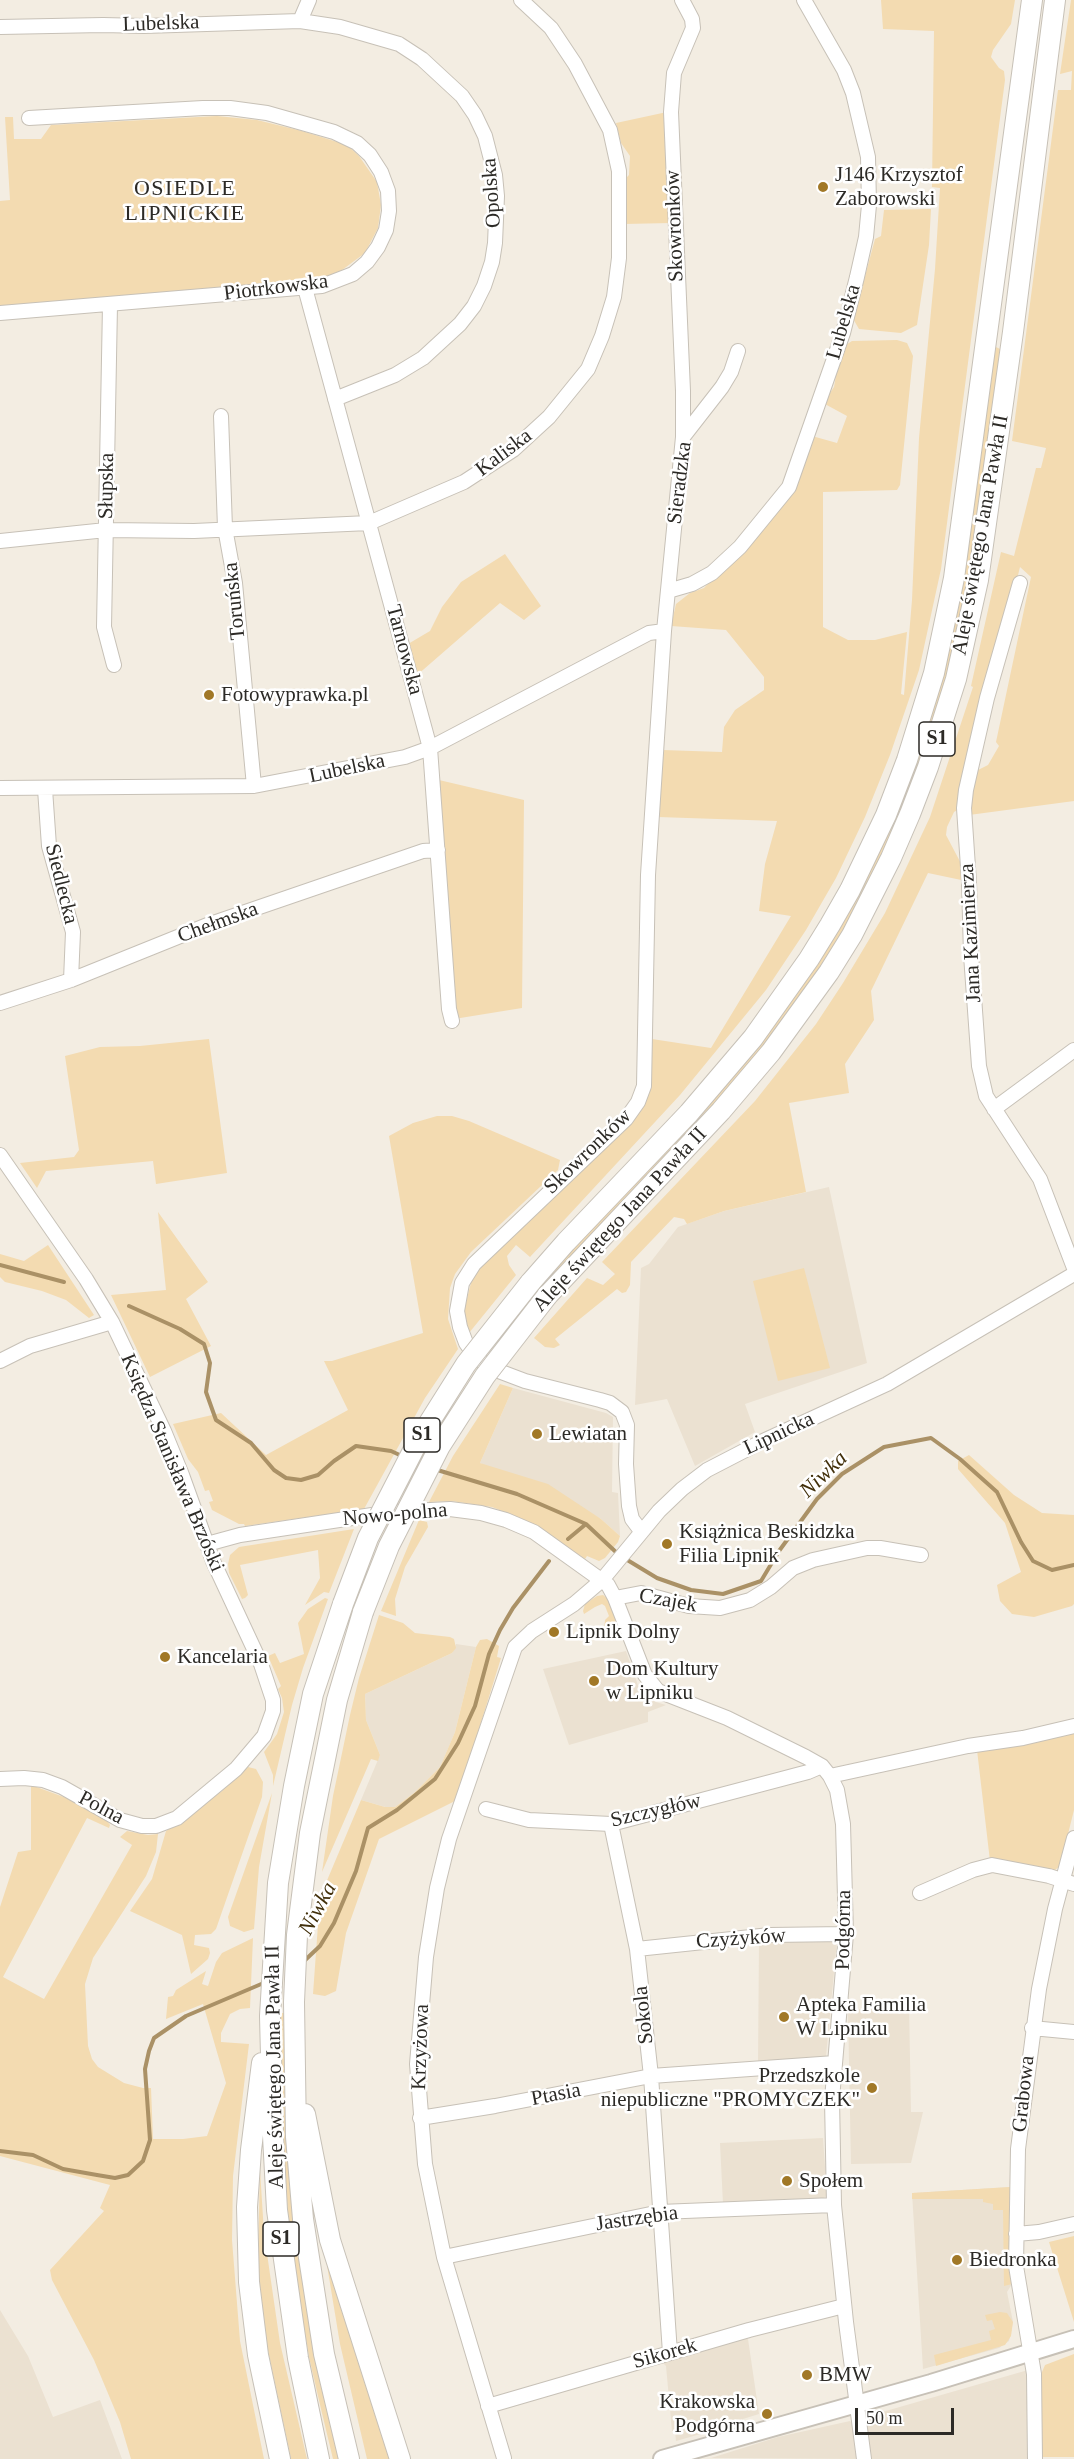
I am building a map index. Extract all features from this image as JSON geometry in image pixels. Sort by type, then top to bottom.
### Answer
[{"type":"highway","name":"Aleje świętego Jana Pawła II","points":[[320,2459],[298,2358],[277,2210],[270,2008],[278,1883],[304,1732],[333,1632],[368,1538],[420,1437],[466,1364],[530,1283],[566,1242],[689,1113],[753,1038],[803,968],[830,925],[850,890],[886,815],[923,711],[946,621],[965,502],[1032,0]]},
{"type":"highway","name":"Aleje świętego Jana Pawła II","points":[[349,2459],[324,2354],[303,2219],[296,2137],[293,2046],[297,1935],[310,1833],[337,1700],[363,1612],[389,1546],[440,1446],[485,1376],[547,1296],[721,1111],[771,1052],[829,972],[852,935],[891,858],[910,814],[950,698],[978,580],[1010,355],[1054,0]]},
{"type":"highway","points":[[270,2008],[251,2150],[248,2246],[250,2293],[258,2355],[280,2459]]},
{"type":"highway","points":[[293,2046],[330,2240],[400,2459]]},
{"type":"main road","points":[[662,2459],[1029,2354],[1074,2339]]},
{"type":"main road","points":[[674,2459],[696,2449]]},
{"type":"street","points":[[300,21],[309,0]]},
{"type":"street","name":"Kaliska","points":[[0,541],[106,531],[194,531],[369,523],[465,482],[528,438],[575,387],[588,369],[602,336],[614,297],[619,258],[620,211],[619,171],[614,142],[603,116],[551,28],[521,0]]},
{"type":"street","name":"Skowronków","points":[[682,0],[692,19],[691,34],[674,73],[671,93],[682,437]]},
{"type":"street","name":"Lubelska","points":[[668,591],[686,587],[712,573],[740,547],[789,487],[843,333],[857,277],[866,237],[869,205],[866,146],[853,93],[844,70],[804,0]]},
{"type":"street","name":"Lubelska","points":[[0,27],[144,26],[300,21]]},
{"type":"street","name":"Opolska","points":[[300,21],[340,27],[399,44],[444,77],[462,96],[485,136],[491,154],[497,196],[497,220],[492,262],[474,306],[460,324],[423,358],[395,375],[335,399]]},
{"type":"street","name":"Piotrkowska","points":[[0,314],[305,288],[337,282],[353,274],[367,262],[378,247],[386,230],[389,211],[388,191],[381,172],[370,155],[357,143],[334,132],[267,113],[230,108],[29,118]]},
{"type":"street","name":"Tarnowska","points":[[305,288],[430,748],[449,1009],[452,1021]]},
{"type":"street","name":"Słupska","points":[[110,304],[104,627],[114,665]]},
{"type":"street","name":"Sieradzka","points":[[664,631],[682,437],[722,387],[731,372],[738,351]]},
{"type":"street","name":"Toruńska","points":[[221,416],[225,528],[235,583],[254,786]]},
{"type":"street","name":"Jana Kazimierza","points":[[1020,583],[987,698],[964,808],[979,1066],[982,1087],[1040,1179],[1074,1268]]},
{"type":"street","name":"Lubelska","points":[[0,788],[254,786],[276,784],[405,757],[430,748],[649,633],[664,631]]},
{"type":"street","name":"Skowronków","points":[[641,1531],[632,1519],[629,1506],[626,1464],[627,1425],[622,1412],[610,1403],[507,1376],[488,1367],[475,1356],[466,1343],[457,1311],[462,1283],[474,1264],[626,1119],[641,1095],[645,1074],[648,875],[664,631]]},
{"type":"street","name":"Siedlecka","points":[[45,789],[49,846],[73,932],[70,980]]},
{"type":"street","name":"Chełmska","points":[[0,1003],[70,980],[210,924],[423,851],[438,850]]},
{"type":"street","points":[[994,1109],[1074,1050]]},
{"type":"street","name":"Księdza Stanisława Brzóski","points":[[0,1155],[86,1279],[112,1322],[182,1475],[207,1544],[268,1684],[273,1700],[270,1724]]},
{"type":"street","name":"Lipnicka","points":[[521,1641],[574,1604],[602,1580],[641,1531],[682,1489],[724,1460],[903,1375],[1074,1274]]},
{"type":"street","points":[[0,1361],[30,1346],[112,1322]]},
{"type":"street","name":"Nowo-polna","points":[[207,1544],[240,1536],[392,1512],[430,1509],[465,1510],[494,1516],[534,1532],[602,1580]]},
{"type":"street","name":"Czajek","points":[[615,1599],[640,1593],[689,1606],[720,1608],[740,1604],[756,1596],[771,1587],[793,1568],[813,1560],[867,1548],[921,1555]]},
{"type":"street","points":[[602,1580],[615,1599],[645,1675],[658,1691],[727,1718],[826,1771]]},
{"type":"street","name":"Krzyżowa","points":[[504,2458],[444,2258],[424,2164],[417,2064],[426,1957],[437,1888],[450,1839],[495,1702],[512,1655],[521,1641]]},
{"type":"street","name":"Polna","points":[[0,1779],[43,1780],[62,1787],[120,1820],[142,1826],[156,1826],[177,1818],[218,1785],[252,1752],[270,1724]]},
{"type":"street","name":"Szczygłów","points":[[486,1809],[529,1820],[611,1824],[808,1772],[826,1771],[1023,1738],[1074,1726]]},
{"type":"street","name":"Podgórna","points":[[826,1771],[837,1790],[843,1824],[846,1934],[832,2099],[834,2205],[844,2306],[864,2459]]},
{"type":"street","name":"Sokola","points":[[611,1824],[637,1949],[651,2076],[670,2353]]},
{"type":"street","name":"Grabowa","points":[[1035,2459],[1034,2374],[1020,2298],[1016,2234],[1018,2149],[1032,2028],[1068,1882],[1074,1838]]},
{"type":"street","points":[[920,1893],[973,1870],[992,1866],[1049,1876],[1068,1882]]},
{"type":"street","name":"Czyżyków","points":[[637,1949],[770,1935],[846,1934]]},
{"type":"street","points":[[1032,2028],[1074,2032]]},
{"type":"street","name":"Ptasia","points":[[420,2118],[651,2076],[835,2063]]},
{"type":"street","name":"Jastrzębia","points":[[444,2258],[660,2212],[834,2205]]},
{"type":"street","points":[[1016,2234],[1039,2232],[1074,2224]]},
{"type":"street","name":"Sikorek","points":[[488,2406],[670,2353],[844,2306]]},
{"type":"shaded area","points":[[881,0],[1015,0],[1011,24],[993,50],[991,57],[1004,71],[1005,80],[941,569],[919,670],[890,755],[865,817],[836,878],[806,930],[766,990],[680,1095],[530,1257],[516,1245],[507,1256],[509,1265],[516,1275],[469,1333],[464,1310],[473,1275],[485,1260],[631,1123],[643,1108],[651,1080],[652,1039],[711,1048],[791,916],[759,911],[765,864],[777,821],[658,817],[663,750],[722,752],[724,727],[735,710],[764,690],[764,677],[726,630],[671,626],[676,604],[690,593],[704,588],[786,498],[800,477],[812,436],[837,443],[847,416],[823,403],[834,387],[840,353],[844,346],[852,341],[897,340],[907,343],[913,356],[900,485],[897,490],[823,492],[823,627],[848,640],[875,640],[907,632],[901,694],[904,695],[912,600],[919,438],[940,188],[932,187],[934,31],[883,29]]},
{"type":"shaded area","points":[[1071,0],[1074,0],[1074,801],[969,815],[968,797],[976,771],[988,765],[999,746],[996,742],[1031,577],[1020,567],[961,808],[954,812],[947,827],[946,835],[965,871],[966,881],[928,873],[871,991],[874,1020],[845,1064],[849,1093],[789,1103],[806,1192],[724,1211],[687,1224],[684,1219],[674,1217],[631,1262],[630,1285],[626,1292],[622,1293],[617,1289],[555,1339],[560,1345],[554,1348],[545,1347],[534,1338],[587,1278],[603,1285],[615,1274],[602,1262],[755,1101],[816,1024],[885,913],[930,817],[973,687],[971,686],[1001,552],[1014,556],[1036,468],[1041,468],[1046,448],[1012,441],[1058,90],[1071,90],[1072,71],[1060,74]]},
{"type":"shaded area","points":[[667,112],[671,223],[624,224],[623,181],[629,175],[630,156],[621,143],[616,123]]},
{"type":"shaded area","points":[[217,116],[257,120],[302,131],[347,145],[359,156],[377,182],[381,205],[378,228],[365,253],[342,270],[328,276],[274,282],[274,286],[0,308],[0,201],[10,200],[5,117],[13,117],[14,139],[41,139],[51,125]]},
{"type":"shaded area","points":[[931,209],[929,245],[917,325],[901,333],[859,329],[852,317],[853,308],[861,291],[875,239],[881,236],[884,210]]},
{"type":"shaded area","points":[[996,347],[1000,349],[1000,359],[971,565],[947,681],[911,793],[859,905],[827,961],[794,1009],[720,1101],[542,1292],[537,1289],[565,1255],[700,1113],[903,796]]},
{"type":"shaded area","points":[[505,554],[541,606],[524,620],[500,603],[416,676],[408,644],[430,631],[442,607],[461,582]]},
{"type":"shaded area","points":[[439,780],[524,800],[522,1008],[454,1019]]},
{"type":"shaded area","points":[[209,1039],[227,1173],[156,1184],[153,1161],[46,1171],[37,1188],[20,1163],[74,1157],[79,1150],[65,1056],[100,1047],[140,1046]]},
{"type":"shaded area","points":[[437,1116],[452,1116],[469,1121],[560,1160],[558,1170],[471,1252],[455,1274],[450,1288],[448,1319],[458,1349],[425,1398],[364,1509],[245,1526],[212,1510],[209,1502],[213,1501],[209,1490],[205,1491],[198,1472],[188,1459],[173,1424],[221,1413],[266,1455],[348,1410],[324,1361],[332,1361],[423,1333],[389,1136],[413,1123]]},
{"type":"shaded area","points":[[829,1187],[867,1363],[745,1404],[755,1432],[695,1466],[667,1399],[635,1405],[641,1268],[649,1264],[678,1227],[724,1211]]},
{"type":"shaded area","points":[[158,1212],[208,1282],[186,1299],[211,1346],[150,1377],[111,1295],[166,1290]]},
{"type":"shaded area","points":[[48,1245],[94,1315],[89,1318],[66,1300],[42,1291],[5,1282],[0,1277],[0,1254],[24,1261]]},
{"type":"shaded area","points":[[804,1268],[830,1368],[778,1381],[753,1281]]},
{"type":"shaded area","points":[[500,1384],[513,1388],[480,1463],[548,1484],[601,1519],[620,1536],[605,1558],[599,1561],[587,1556],[585,1559],[527,1521],[492,1507],[451,1501],[429,1502],[453,1456]]},
{"type":"shaded area","points":[[513,1388],[606,1413],[613,1417],[612,1492],[618,1493],[620,1536],[601,1519],[480,1463]]},
{"type":"shaded area","points":[[969,1455],[1014,1495],[1042,1513],[1074,1515],[1074,1604],[1072,1606],[1034,1617],[1012,1614],[1000,1601],[997,1585],[1021,1572],[1005,1523],[958,1469],[958,1461]]},
{"type":"shaded area","points":[[419,1520],[427,1522],[428,1527],[405,1567],[395,1599],[396,1616],[381,1611]]},
{"type":"shaded area","points":[[354,1529],[329,1593],[324,1592],[305,1605],[320,1578],[318,1550],[240,1565],[248,1595],[242,1599],[229,1573],[230,1555],[239,1547]]},
{"type":"shaded area","points":[[603,1595],[608,1599],[616,1620],[615,1626],[604,1630],[605,1620],[609,1616],[605,1606],[602,1604],[584,1614],[583,1611],[585,1604]]},
{"type":"shaded area","points":[[325,1598],[328,1599],[292,1705],[273,1786],[273,1775],[264,1752],[277,1734],[284,1712],[278,1689],[281,1686],[268,1656],[275,1653],[280,1663],[304,1654],[298,1623],[308,1609]]},
{"type":"shaded area","points":[[379,1615],[403,1623],[415,1633],[450,1637],[454,1639],[456,1648],[452,1653],[365,1694],[366,1720],[380,1755],[378,1761],[371,1759],[322,1872],[333,1796],[350,1715]]},
{"type":"shaded area","points":[[487,1639],[499,1646],[497,1657],[501,1658],[457,1800],[379,1839],[346,1933],[336,1991],[325,1996],[313,1994],[320,1897],[361,1800],[385,1807],[395,1807],[414,1793],[440,1767],[455,1732],[476,1647],[480,1640]]},
{"type":"shaded area","points":[[456,1644],[476,1647],[455,1732],[440,1767],[414,1793],[395,1807],[385,1807],[361,1800],[380,1755],[366,1720],[365,1694],[452,1653]]},
{"type":"shaded area","points":[[626,1651],[639,1688],[656,1702],[666,1705],[648,1712],[648,1722],[569,1745],[543,1669]]},
{"type":"shaded area","points":[[1074,1730],[1074,1810],[1060,1866],[1047,1872],[990,1861],[977,1750]]},
{"type":"shaded area","points":[[248,1767],[256,1769],[263,1782],[262,1797],[216,1929],[211,1934],[195,1935],[194,1945],[209,1948],[210,1953],[208,1959],[191,1974],[182,1935],[130,1911],[152,1879],[166,1831],[222,1791]]},
{"type":"shaded area","points":[[31,1785],[72,1800],[110,1825],[109,1828],[87,1818],[3,1977],[44,1999],[132,1845],[120,1837],[127,1831],[148,1835],[158,1834],[156,1852],[146,1876],[93,1958],[85,1984],[88,2046],[92,2059],[98,2067],[124,2083],[151,2088],[153,2139],[207,2136],[226,2083],[203,2004],[166,2019],[168,1997],[173,1996],[176,1990],[206,1971],[202,1984],[208,1986],[216,1962],[222,1953],[253,1938],[250,2008],[240,2009],[230,2014],[221,2033],[221,2042],[249,2044],[233,2176],[232,2240],[240,2341],[264,2459],[131,2459],[120,2422],[94,2360],[52,2280],[50,2270],[104,2211],[100,2208],[110,2185],[0,2156],[0,1907],[18,1852],[31,1850]]},
{"type":"shaded area","points":[[272,1793],[259,1867],[254,1929],[244,1932],[230,1926],[228,1917]]},
{"type":"shaded area","points":[[837,1941],[826,2056],[822,2059],[758,2063],[759,1942]]},
{"type":"shaded area","points":[[909,2005],[911,2112],[923,2112],[911,2163],[851,2164],[848,2010]]},
{"type":"shaded area","points":[[280,2013],[284,2013],[286,2111],[291,2188],[341,2459],[333,2459],[309,2357],[291,2251],[280,2111]]},
{"type":"shaded area","points":[[823,2138],[827,2196],[820,2200],[723,2204],[720,2143]]},
{"type":"shaded area","points":[[260,2170],[264,2233],[280,2343],[307,2459],[291,2459],[267,2346],[260,2297],[258,2259]]},
{"type":"shaded area","points":[[1010,2187],[1012,2284],[1007,2292],[1013,2322],[1009,2341],[999,2348],[923,2369],[912,2193]]},
{"type":"shaded area","points":[[1010,2187],[1012,2284],[1004,2286],[1003,2210],[993,2210],[993,2204],[983,2202],[983,2199],[912,2199],[912,2193]]},
{"type":"shaded area","points":[[1074,2236],[1074,2322],[1049,2242]]},
{"type":"shaded area","points":[[323,2241],[392,2459],[367,2459],[340,2344]]},
{"type":"shaded area","points":[[0,2310],[28,2356],[53,2417],[100,2400],[122,2459],[0,2459]]},
{"type":"shaded area","points":[[1007,2313],[1013,2322],[1011,2336],[1005,2345],[936,2366],[934,2355],[991,2340],[989,2331],[995,2329],[992,2320],[987,2321],[985,2315]]},
{"type":"shaded area","points":[[745,2337],[748,2339],[759,2414],[743,2419],[743,2422],[676,2441],[675,2431],[672,2431],[666,2366],[661,2361]]},
{"type":"shaded area","points":[[1074,2354],[1074,2457],[1040,2457],[1039,2381],[1045,2365]]},
{"type":"shaded area","points":[[1028,2370],[1031,2459],[868,2459],[865,2417]]},
{"type":"shaded area","points":[[850,2421],[854,2425],[859,2459],[711,2458],[778,2437]]},
{"type":"waterway","name":"Niwka","points":[[0,1265],[64,1282]]},
{"type":"waterway","name":"Niwka","points":[[129,1306],[180,1329],[204,1344],[210,1363],[206,1392],[216,1420],[251,1443],[274,1470],[286,1478],[301,1480],[318,1475],[356,1446],[391,1451],[404,1457]]},
{"type":"waterway","name":"Niwka","points":[[624,1558],[657,1578],[691,1590],[723,1594],[761,1581],[779,1551],[817,1499],[842,1474],[884,1447],[931,1438],[960,1459],[997,1492],[1021,1542],[1033,1561],[1052,1570],[1074,1565]]},
{"type":"waterway","name":"Niwka","points":[[434,1469],[517,1494],[586,1524]]},
{"type":"waterway","name":"Niwka","points":[[568,1539],[586,1524],[618,1554]]},
{"type":"waterway","name":"Niwka","points":[[302,1963],[320,1946],[334,1923],[356,1871],[368,1828],[397,1810],[435,1779],[458,1743],[475,1706],[489,1654],[500,1630],[513,1608],[549,1561]]},
{"type":"waterway","name":"Niwka","points":[[0,2151],[33,2155],[63,2169],[115,2178],[128,2175],[143,2161],[150,2140],[145,2069],[154,2038],[186,2016],[266,1982]]},
{"type":"place","name":"J146 Krzysztof Zaborowski","points":[[823,187]]},
{"type":"place","name":"Fotowyprawka.pl","points":[[209,695]]},
{"type":"place","name":"Lewiatan","points":[[537,1434]]},
{"type":"place","name":"Książnica Beskidzka Filia Lipnik","points":[[667,1544]]},
{"type":"place","name":"Lipnik Dolny","points":[[554,1632]]},
{"type":"place","name":"Kancelaria","points":[[165,1657]]},
{"type":"place","name":"Dom Kultury w Lipniku","points":[[594,1681]]},
{"type":"place","name":"Apteka Familia W Lipniku","points":[[784,2017]]},
{"type":"place","name":"Przedszkole niepubliczne \"PROMYCZEK\"","points":[[872,2088]]},
{"type":"place","name":"Społem","points":[[787,2181]]},
{"type":"place","name":"Biedronka","points":[[957,2260]]},
{"type":"place","name":"BMW","points":[[807,2375]]},
{"type":"place","name":"Krakowska Podgórna","points":[[767,2414]]},
{"type":"district","name":"OSIEDLE LIPNICKIE","points":[[185,202]]}]
